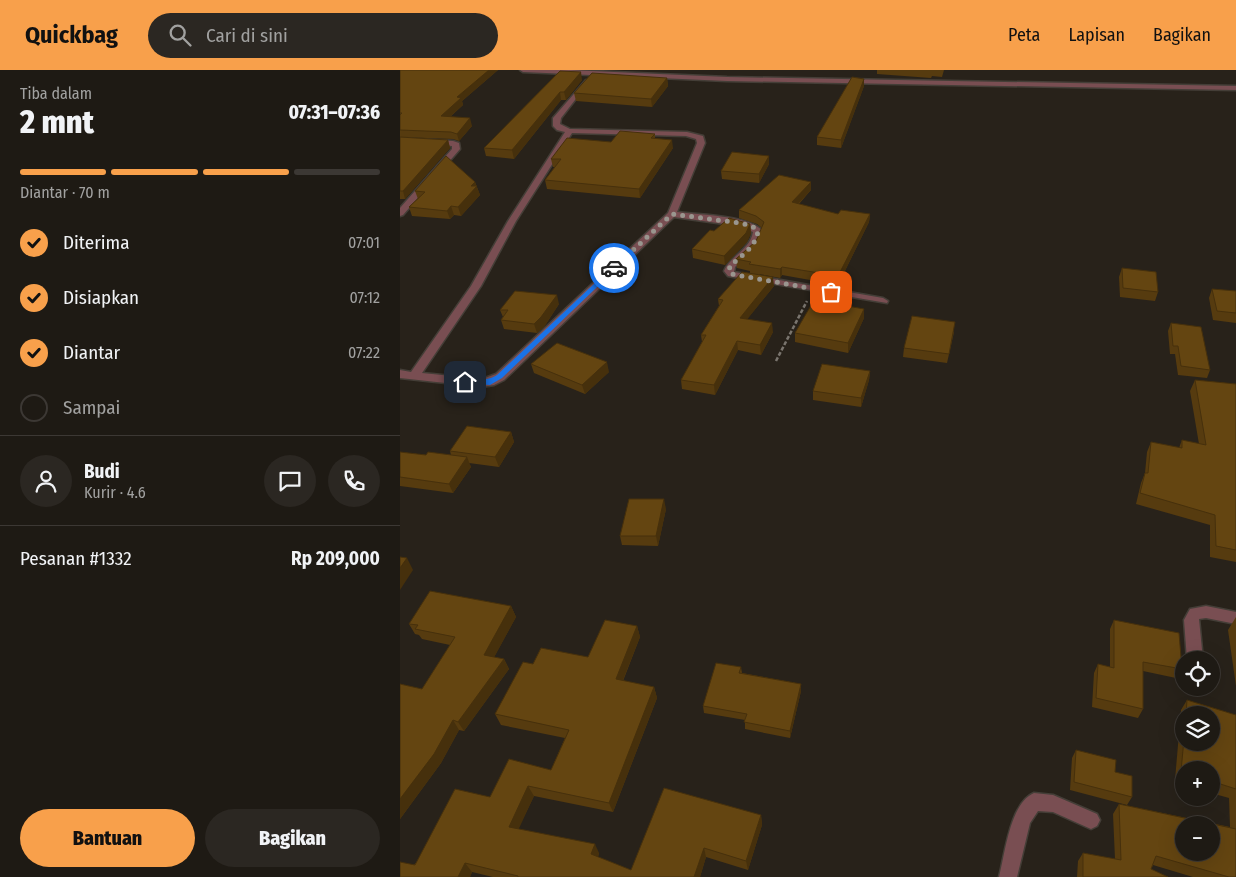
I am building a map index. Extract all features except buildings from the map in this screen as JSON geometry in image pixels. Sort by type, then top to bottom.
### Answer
[{"type":"street","points":[[523,70],[727,79],[982,79],[1236,88]]},
{"type":"street","points":[[400,374],[482,383],[490,382],[500,377],[672,214],[701,143],[700,138],[687,134],[570,131],[560,128],[556,124],[557,118],[593,74]]},
{"type":"street","points":[[414,376],[476,286],[512,221],[570,131]]},
{"type":"street","points":[[400,140],[453,143],[456,145],[456,149],[400,213]]},
{"type":"street","points":[[672,214],[751,226],[758,230],[758,238],[730,266],[729,271],[731,274],[883,301]]},
{"type":"street","points":[[1194,651],[1191,620],[1195,613],[1206,612],[1236,618]]},
{"type":"street","points":[[1008,877],[1022,819],[1034,802],[1053,804],[1091,820]]},
{"type":"path","points":[[776,361],[813,289]]},
{"type":"way so far","points":[[614,268],[672,214],[740,223],[758,230],[758,238],[730,266],[729,271],[731,274],[831,292]]},
{"type":"route","points":[[465,382],[490,382],[500,377],[614,268]]}]
